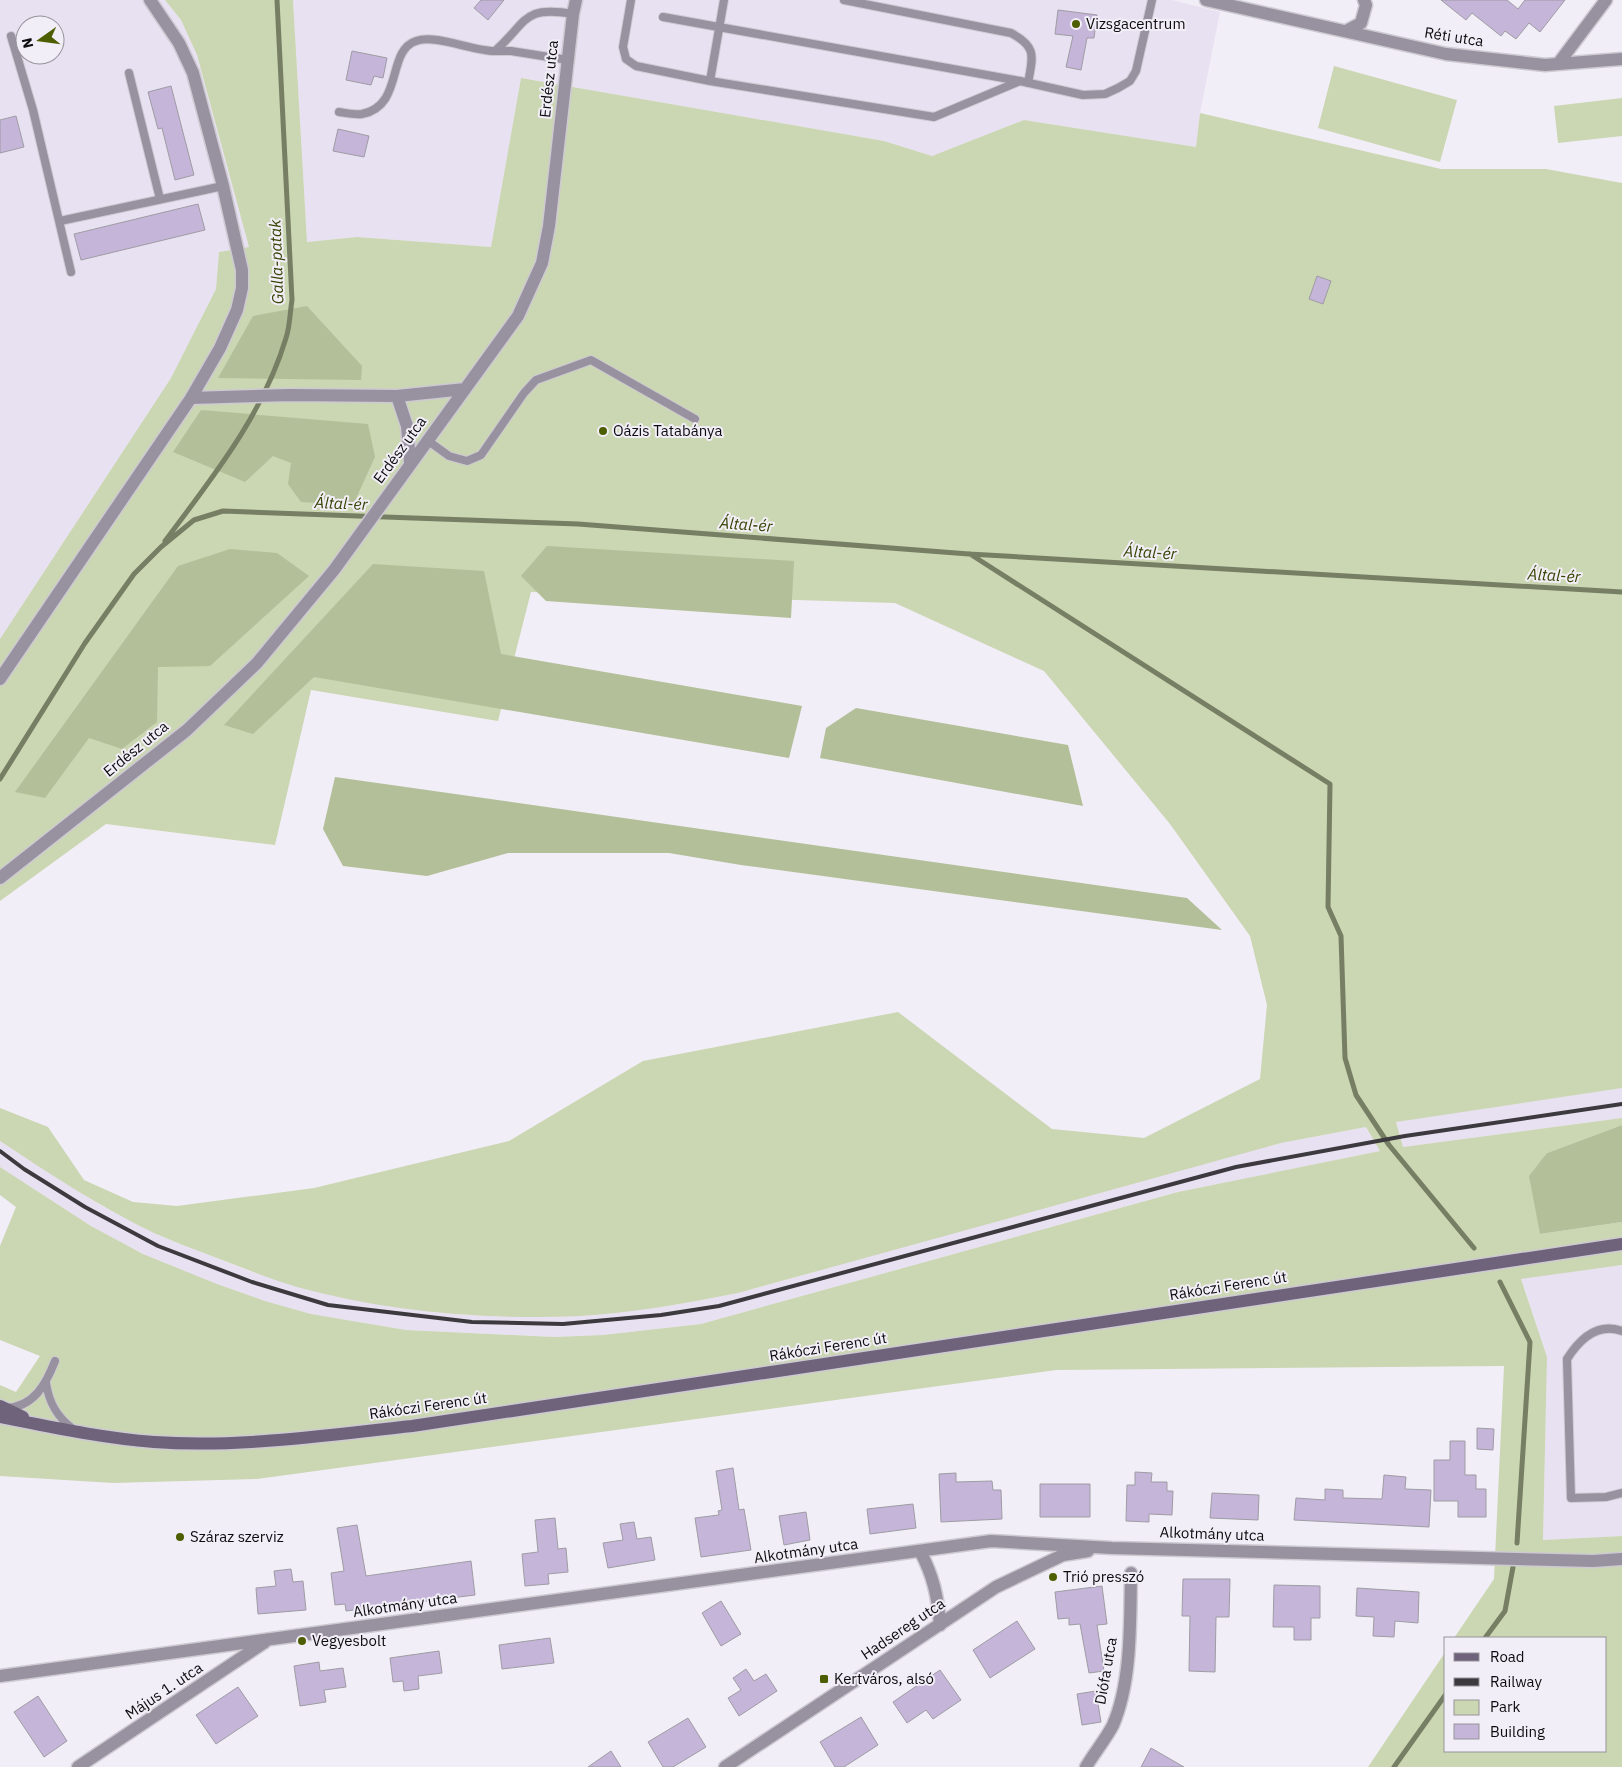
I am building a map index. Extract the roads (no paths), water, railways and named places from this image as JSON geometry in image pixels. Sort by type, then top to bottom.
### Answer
[{"type":"main road","name":"Rákóczi Ferenc út","points":[[2,1410],[37,1424],[155,1442],[199,1443],[310,1437],[412,1426],[1622,1244]]},
{"type":"street","points":[[0,679],[191,398],[220,348],[236,310],[242,288],[242,270],[224,186],[193,73],[180,43],[150,0]]},
{"type":"street","name":"Erdész utca","points":[[0,878],[162,751],[225,696],[256,663],[334,570],[410,462],[518,316],[542,263],[549,226],[576,0]]},
{"type":"street","name":"Réti utca","points":[[1206,0],[1446,54],[1545,65],[1622,59]]},
{"type":"street","points":[[1346,31],[1361,23],[1366,5],[1364,0]]},
{"type":"street","points":[[1558,64],[1606,0]]},
{"type":"street","points":[[191,398],[289,395],[397,396],[465,389]]},
{"type":"street","points":[[397,396],[407,426],[410,462]]},
{"type":"street","name":"Alkotmány utca","points":[[0,1676],[973,1543],[1009,1541],[1112,1548],[1594,1561],[1622,1559]]},
{"type":"street","name":"Hadsereg utca","points":[[725,1767],[996,1587],[1063,1555],[1112,1548]]},
{"type":"street","points":[[920,1551],[932,1574],[938,1599],[940,1624]]},
{"type":"street","name":"Diófa utca","points":[[1086,1767],[1113,1724],[1123,1689],[1129,1636],[1131,1573]]},
{"type":"street","name":"Május 1. utca","points":[[78,1767],[268,1640]]},
{"type":"lane","points":[[631,0],[623,47],[626,59],[636,66],[710,81],[934,117],[1024,82],[1033,56],[1026,41],[1011,33],[844,0]]},
{"type":"lane","points":[[710,81],[724,0]]},
{"type":"lane","points":[[663,17],[1024,82],[1084,95],[1105,94],[1130,81],[1136,71],[1152,0]]},
{"type":"lane","points":[[495,51],[510,38],[519,24],[534,13],[550,10],[573,14]]},
{"type":"lane","points":[[11,36],[34,110],[72,272]]},
{"type":"lane","points":[[339,112],[362,114],[378,107],[390,93],[403,50],[415,41],[430,39],[483,51],[512,51],[568,60]]},
{"type":"lane","points":[[129,73],[160,199]]},
{"type":"lane","points":[[60,220],[224,186]]},
{"type":"lane","points":[[427,440],[450,456],[467,461],[482,455],[524,392],[536,380],[591,360],[695,419]]},
{"type":"lane","points":[[1622,1331],[1614,1328],[1594,1331],[1578,1342],[1567,1359],[1571,1498],[1606,1497],[1622,1494]]},
{"type":"lane","points":[[2,1410],[16,1407],[26,1402],[46,1383],[54,1362]]},
{"type":"lane","points":[[46,1383],[55,1412],[62,1421],[75,1431]]},
{"type":"waterway","name":"Galla-patak","points":[[165,541],[218,469],[250,419],[276,366],[288,329],[292,300],[277,0]]},
{"type":"waterway","name":"Által-ér","points":[[0,779],[85,643],[134,574],[161,547],[194,520],[223,511],[578,524],[969,554],[1622,592]]},
{"type":"waterway","points":[[970,554],[1330,784],[1328,907],[1341,936],[1345,1058],[1356,1095],[1389,1145],[1474,1248]]},
{"type":"waterway","points":[[1500,1282],[1530,1342],[1517,1543]]},
{"type":"waterway","points":[[1486,1637],[1505,1611],[1513,1567]]},
{"type":"waterway","points":[[1394,1767],[1444,1697]]},
{"type":"railway","points":[[0,1151],[24,1169],[85,1207],[158,1246],[252,1282],[328,1305],[472,1322],[563,1324],[661,1315],[719,1306],[1236,1167],[1405,1136],[1622,1104]]},
{"type":"place","name":"Vizsgacentrum","points":[[1076,24]]},
{"type":"place","name":"Oázis Tatabánya","points":[[603,431]]},
{"type":"place","name":"Száraz szerviz","points":[[180,1537]]},
{"type":"place","name":"Trió presszó","points":[[1053,1577]]},
{"type":"place","name":"Vegyesbolt","points":[[302,1641]]},
{"type":"place","name":"Kertváros, alsó","points":[[824,1679]]}]
